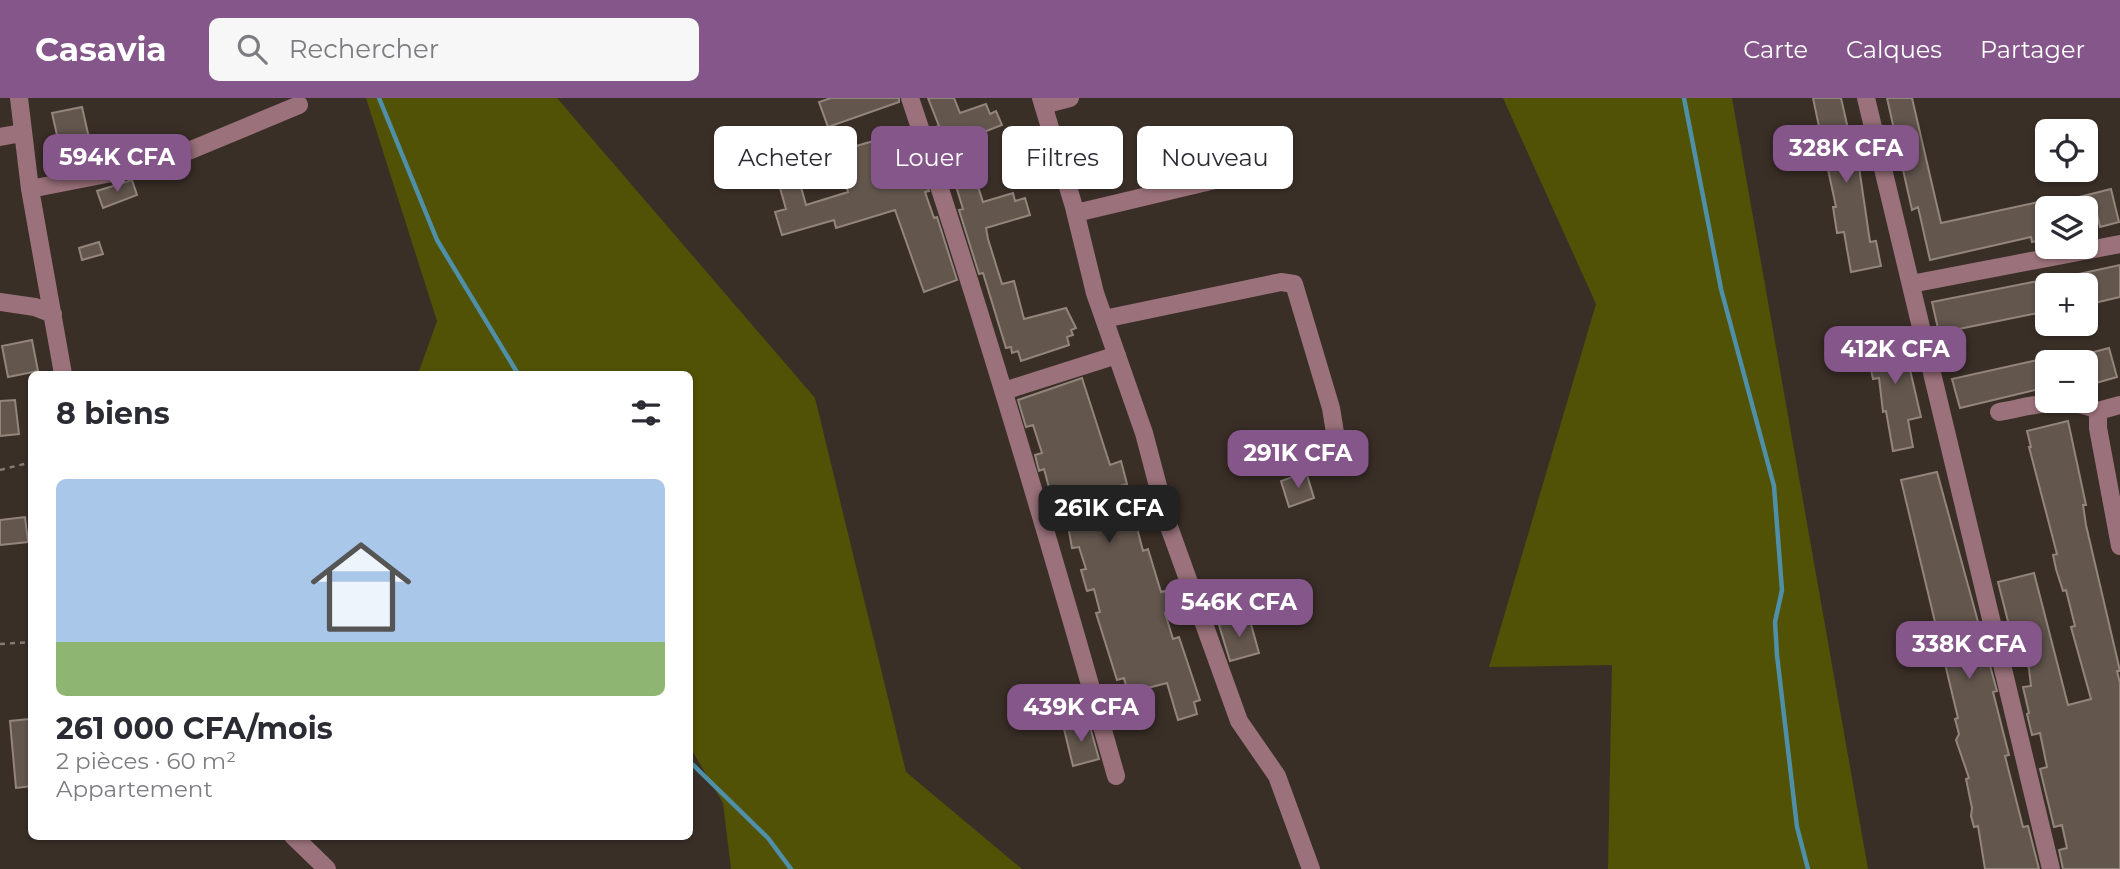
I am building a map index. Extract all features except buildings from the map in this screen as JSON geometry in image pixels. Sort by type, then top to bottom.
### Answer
[{"type":"street","points":[[19,98],[30,189],[62,371]]},
{"type":"street","points":[[910,98],[1054,552],[1116,776]]},
{"type":"street","points":[[1070,98],[1042,101],[1104,319],[1144,433],[1168,524],[1239,722],[1277,776],[1311,869]]},
{"type":"street","points":[[1867,98],[2050,869]]},
{"type":"street","points":[[30,189],[127,170],[174,157],[299,105]]},
{"type":"street","points":[[0,137],[22,133]]},
{"type":"street","points":[[1076,213],[1177,189]]},
{"type":"street","points":[[1911,284],[2120,244]]},
{"type":"street","points":[[1104,319],[1281,282],[1294,284],[1331,408],[1337,445]]},
{"type":"street","points":[[0,302],[36,307],[53,314]]},
{"type":"street","points":[[1004,391],[1117,355]]},
{"type":"street","points":[[2098,411],[2120,405]]},
{"type":"street","points":[[1999,412],[2035,406]]},
{"type":"street","points":[[2098,413],[2098,428],[2117,505],[2120,545]]},
{"type":"street","points":[[297,840],[327,869]]},
{"type":"path","points":[[0,470],[28,463]]},
{"type":"path","points":[[0,644],[28,642]]},
{"type":"shaded area","points":[[366,98],[557,98],[815,398],[906,772],[1022,869],[731,869],[723,803],[693,752],[693,371],[419,371],[437,321]]},
{"type":"shaded area","points":[[1503,98],[1732,98],[1868,869],[1608,869],[1612,665],[1489,667],[1596,304]]},
{"type":"waterway","points":[[379,98],[437,240],[516,371]]},
{"type":"waterway","points":[[1684,98],[1721,289],[1774,486],[1782,590],[1775,622],[1777,655],[1797,827],[1808,869]]},
{"type":"waterway","points":[[693,765],[768,838],[791,869]]}]
